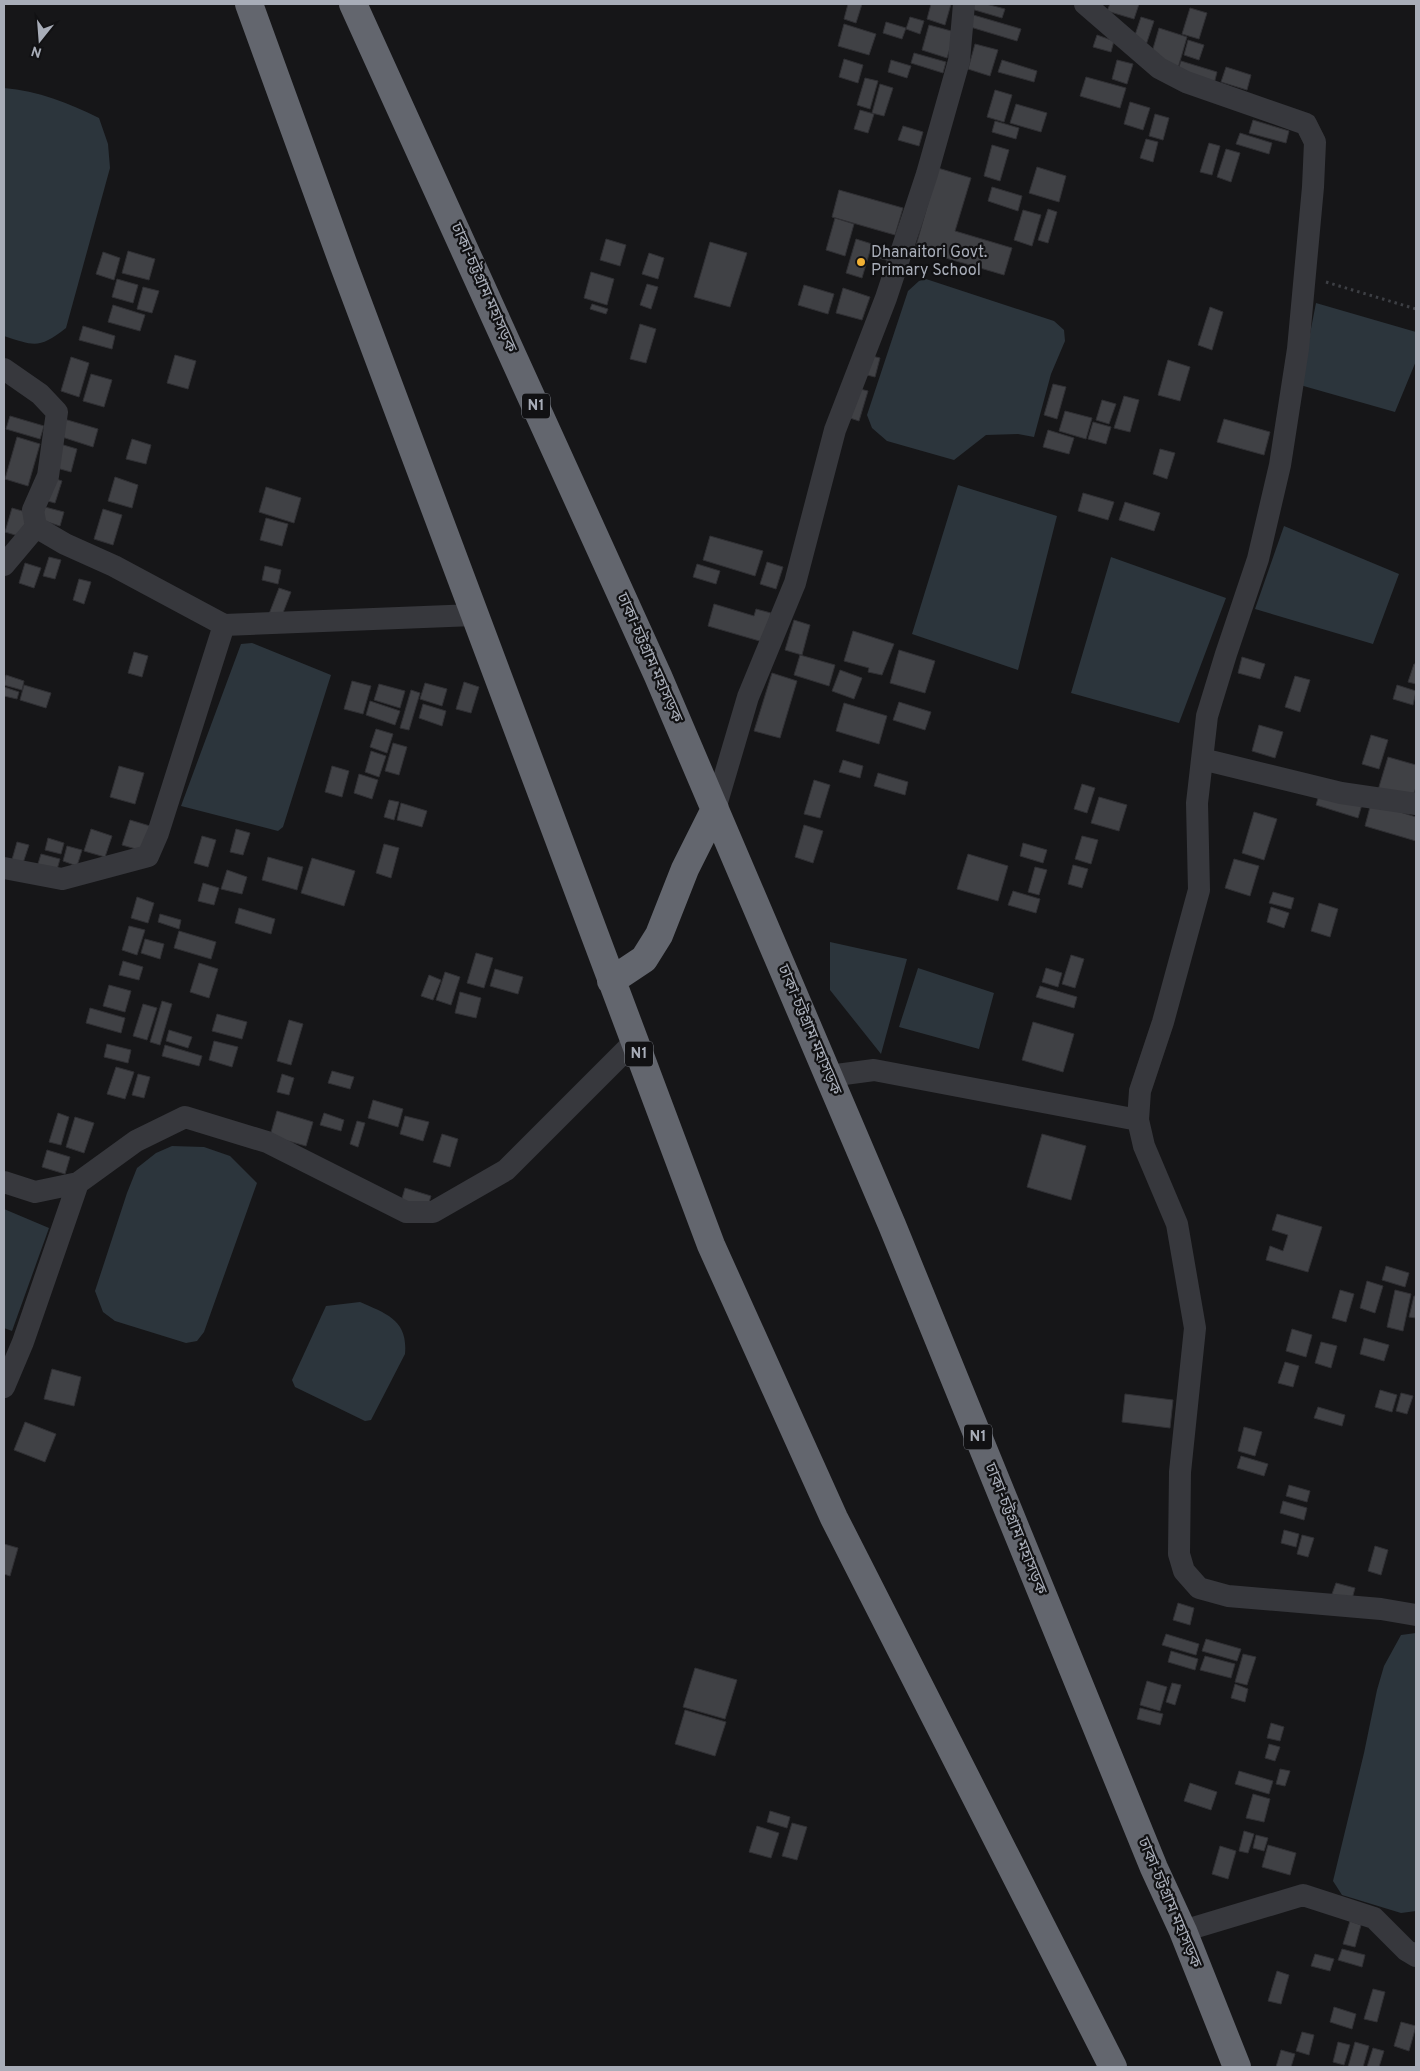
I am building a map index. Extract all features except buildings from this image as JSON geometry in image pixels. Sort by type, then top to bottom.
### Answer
[{"type":"highway","name":"N1","points":[[249,4],[342,263],[711,1245],[834,1518],[1113,2067]]},
{"type":"highway","name":"ঢাকা-চট্টগ্রাম মহাসড়ক","points":[[354,4],[654,667],[715,809],[892,1225],[1154,1868],[1183,1931],[1237,2067]]},
{"type":"highway","points":[[611,981],[644,959],[660,935],[685,869],[715,809]]},
{"type":"street","points":[[715,809],[748,697],[795,583],[835,430],[886,298],[927,174],[959,61],[964,4]]},
{"type":"street","points":[[1085,4],[1159,68],[1186,82],[1306,124],[1315,142],[1298,349],[1280,465],[1258,559],[1207,716],[1197,802],[1200,890],[1163,1022],[1140,1091],[1138,1120],[1144,1146],[1177,1224],[1195,1328],[1180,1472],[1179,1554],[1184,1571],[1199,1588],[1228,1596],[1381,1609],[1416,1615]]},
{"type":"street","points":[[4,368],[40,394],[57,412],[48,476],[33,510],[36,527],[65,544],[114,566],[224,625],[474,615]]},
{"type":"street","points":[[4,565],[36,527]]},
{"type":"street","points":[[4,868],[62,878],[148,856],[158,833],[224,625]]},
{"type":"street","points":[[1202,759],[1341,793],[1416,804]]},
{"type":"street","points":[[4,1182],[35,1192],[78,1183],[136,1141],[185,1117],[267,1142],[406,1212],[433,1212],[506,1170],[634,1042]]},
{"type":"street","points":[[828,1076],[874,1070],[1138,1120]]},
{"type":"street","points":[[4,1386],[23,1342],[78,1183]]},
{"type":"street","points":[[1183,1931],[1303,1895],[1374,1918],[1406,1950],[1416,1956]]},
{"type":"path","points":[[1305,275],[1416,309]]},
{"type":"shaded area","points":[[4,88],[53,98],[99,118],[108,144],[110,168],[66,328],[49,340],[36,344],[4,336]]},
{"type":"shaded area","points":[[926,279],[1054,321],[1064,330],[1065,341],[1051,374],[1034,437],[1018,434],[986,435],[954,460],[887,441],[872,428],[867,415],[908,291],[919,281]]},
{"type":"shaded area","points":[[1316,303],[1416,332],[1416,361],[1395,412],[1300,385]]},
{"type":"shaded area","points":[[958,485],[1057,516],[1018,670],[912,634]]},
{"type":"shaded area","points":[[1284,526],[1399,574],[1373,644],[1255,609]]},
{"type":"shaded area","points":[[1111,557],[1226,598],[1179,723],[1071,693]]},
{"type":"shaded area","points":[[252,643],[331,675],[283,827],[278,831],[181,806],[241,644]]},
{"type":"shaded area","points":[[830,942],[907,959],[881,1054],[830,990]]},
{"type":"shaded area","points":[[918,968],[994,993],[979,1049],[899,1027]]},
{"type":"shaded area","points":[[172,1146],[204,1147],[230,1156],[257,1183],[204,1332],[197,1341],[186,1343],[115,1321],[103,1312],[95,1291],[137,1168],[156,1153]]},
{"type":"shaded area","points":[[4,1209],[49,1228],[12,1331],[4,1328]]},
{"type":"shaded area","points":[[360,1302],[379,1310],[394,1320],[403,1333],[405,1342],[405,1354],[371,1420],[365,1421],[295,1387],[292,1380],[326,1306]]},
{"type":"shaded area","points":[[1416,1633],[1416,1911],[1401,1913],[1342,1895],[1333,1881],[1384,1666],[1401,1635]]},
{"type":"place","name":"Dhanaitori Govt. Primary School","points":[[861,262]]}]
